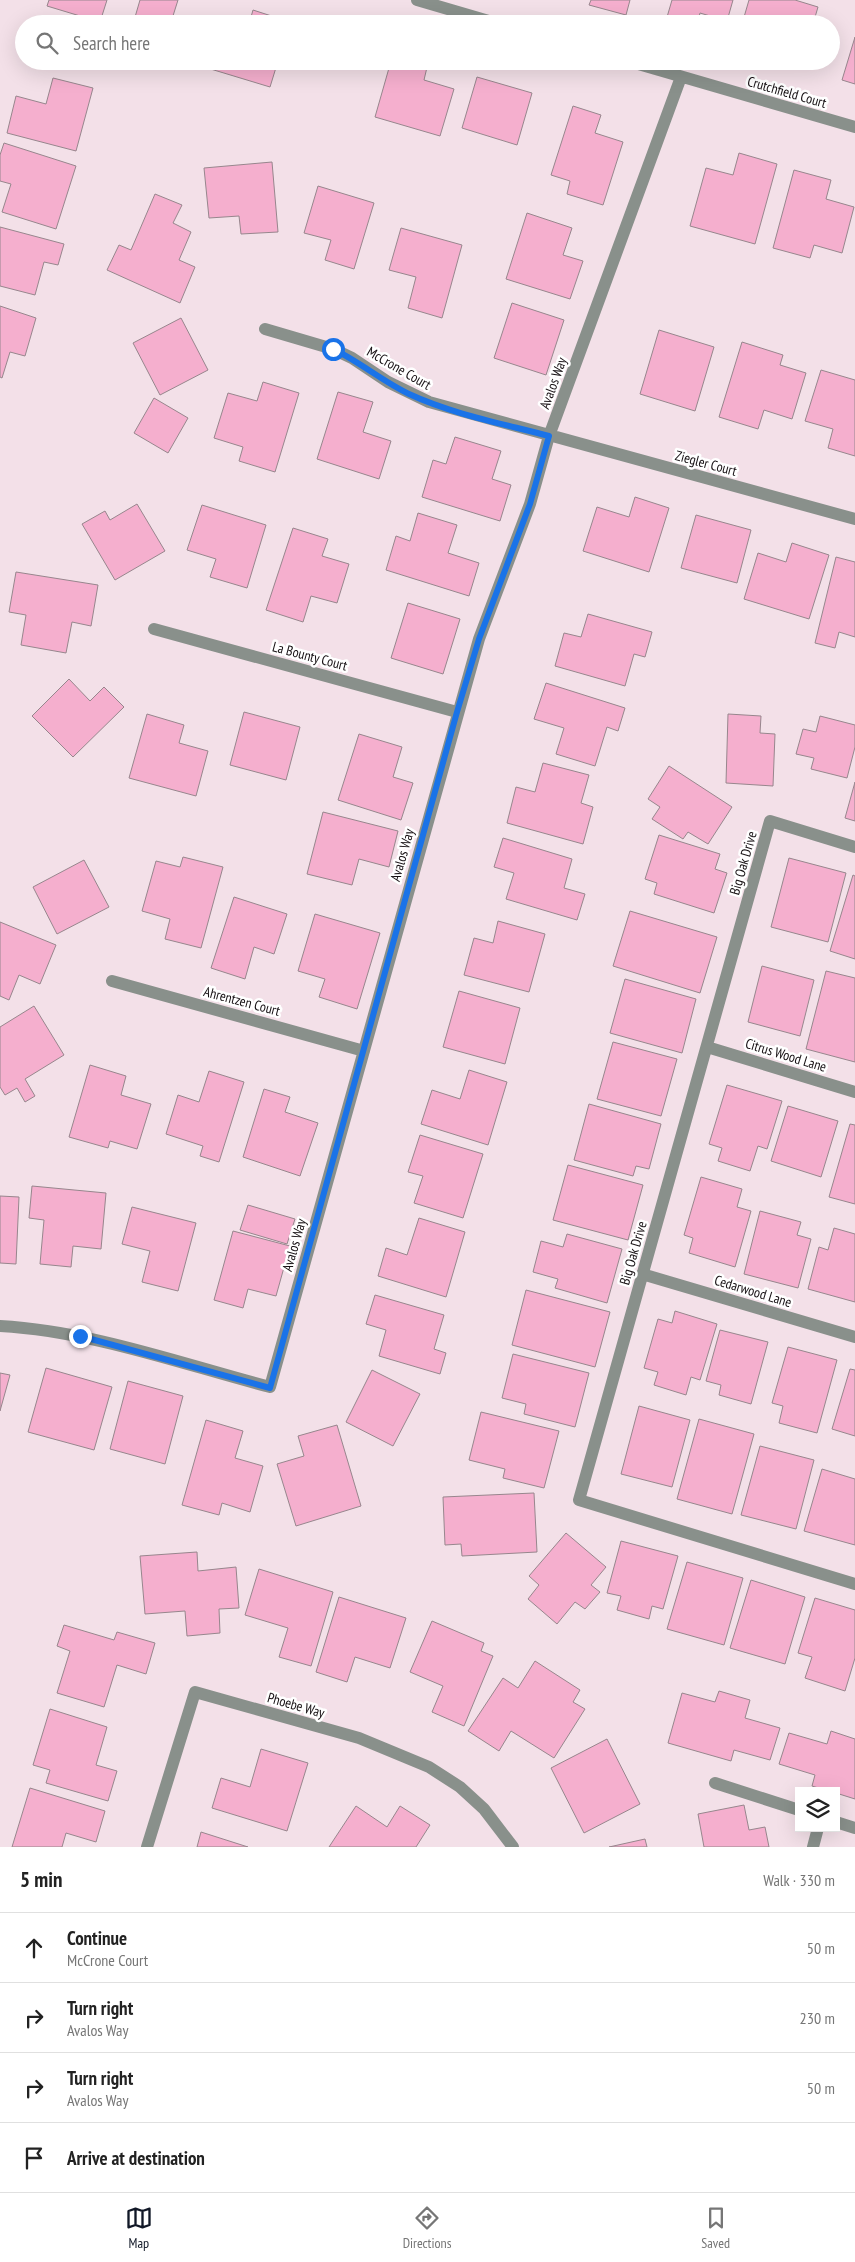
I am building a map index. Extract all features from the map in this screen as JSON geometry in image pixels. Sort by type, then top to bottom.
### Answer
[{"type":"street","points":[[417,0],[468,15]]},
{"type":"street","name":"Crutchfield Court","points":[[658,70],[855,127]]},
{"type":"street","name":"Avalos Way","points":[[0,1326],[28,1327],[80,1336],[270,1388],[457,712],[479,639],[530,504],[549,436],[681,77]]},
{"type":"street","name":"McCrone Court","points":[[264,329],[333,349],[352,358],[408,393],[429,402],[549,436]]},
{"type":"street","name":"Ziegler Court","points":[[549,436],[855,519]]},
{"type":"street","name":"La Bounty Court","points":[[154,629],[457,712]]},
{"type":"street","name":"Big Oak Drive","points":[[855,847],[770,821],[579,1500],[855,1584]]},
{"type":"street","name":"Ahrentzen Court","points":[[112,981],[364,1050]]},
{"type":"street","name":"Citrus Wood Lane","points":[[707,1047],[855,1092]]},
{"type":"street","name":"Cedarwood Lane","points":[[642,1274],[855,1337]]},
{"type":"street","name":"Phoebe Way","points":[[147,1847],[195,1692],[359,1738],[429,1767],[460,1787],[484,1808],[513,1847]]},
{"type":"street","points":[[714,1783],[795,1809]]},
{"type":"street","points":[[840,1823],[855,1828]]},
{"type":"street","points":[[813,1847],[817,1832]]},
{"type":"building","points":[[49,0],[107,0],[102,15],[77,15],[47,6]]},
{"type":"building","points":[[140,0],[178,0],[173,15],[136,15]]},
{"type":"building","points":[[591,0],[630,0],[626,15],[589,5]]},
{"type":"building","points":[[672,0],[733,0],[729,15],[707,15],[700,13],[699,15],[668,15]]},
{"type":"building","points":[[749,0],[795,0],[818,7],[816,15],[745,15]]},
{"type":"building","points":[[253,10],[268,15],[252,15]]},
{"type":"building","points":[[855,37],[855,84],[842,80]]},
{"type":"building","points":[[214,70],[275,70],[270,87]]},
{"type":"building","points":[[388,70],[426,70],[424,80],[454,89],[440,136],[375,117]]},
{"type":"building","points":[[477,77],[532,93],[517,145],[462,128]]},
{"type":"building","points":[[53,78],[93,88],[76,151],[7,133],[16,96],[46,104]]},
{"type":"building","points":[[573,106],[601,115],[595,133],[623,142],[603,205],[567,194],[570,181],[551,175]]},
{"type":"building","points":[[4,143],[76,166],[56,229],[2,212],[11,184],[0,181],[0,155]]},
{"type":"building","points":[[739,153],[777,164],[755,244],[690,226],[706,168],[733,175]]},
{"type":"building","points":[[272,162],[278,232],[241,234],[239,216],[209,218],[204,168]]},
{"type":"building","points":[[794,170],[831,180],[826,199],[854,207],[842,253],[814,245],[810,258],[773,248]]},
{"type":"building","points":[[318,186],[374,203],[354,269],[325,260],[331,240],[304,233]]},
{"type":"building","points":[[155,194],[182,205],[173,223],[191,232],[179,260],[195,267],[180,303],[107,270],[119,245],[131,250]]},
{"type":"building","points":[[527,213],[572,228],[563,255],[583,261],[570,299],[506,279]]},
{"type":"building","points":[[0,227],[64,244],[58,265],[44,262],[35,295],[0,286]]},
{"type":"building","points":[[401,228],[462,245],[442,318],[408,308],[416,277],[389,270]]},
{"type":"building","points":[[512,303],[564,320],[546,375],[494,358]]},
{"type":"building","points":[[0,306],[36,318],[25,356],[10,352],[2,378],[0,377]]},
{"type":"building","points":[[181,318],[208,370],[160,395],[133,343]]},
{"type":"building","points":[[659,330],[714,347],[695,411],[640,394]]},
{"type":"building","points":[[742,342],[783,355],[780,365],[806,373],[792,419],[764,410],[758,429],[719,417]]},
{"type":"building","points":[[821,370],[855,380],[855,456],[828,448],[833,429],[805,421]]},
{"type":"building","points":[[263,382],[299,393],[275,472],[239,461],[243,447],[214,438],[228,393],[257,401]]},
{"type":"building","points":[[338,392],[373,402],[363,432],[391,441],[379,479],[317,459]]},
{"type":"building","points":[[154,398],[188,418],[168,453],[134,433]]},
{"type":"building","points":[[455,437],[501,451],[492,479],[511,485],[500,521],[422,497],[433,460],[446,464]]},
{"type":"building","points":[[635,497],[669,508],[649,572],[583,551],[597,507],[629,517]]},
{"type":"building","points":[[137,504],[165,551],[115,580],[82,524],[105,511],[110,520]]},
{"type":"building","points":[[202,505],[266,525],[247,588],[210,577],[216,559],[187,550]]},
{"type":"building","points":[[418,513],[457,525],[448,553],[479,563],[469,596],[386,570],[396,536],[410,541]]},
{"type":"building","points":[[696,515],[751,530],[737,583],[681,568]]},
{"type":"building","points":[[293,528],[328,539],[322,556],[349,564],[337,603],[311,596],[303,622],[266,610]]},
{"type":"building","points":[[792,543],[829,555],[809,619],[744,599],[758,553],[786,562]]},
{"type":"building","points":[[836,557],[855,562],[855,637],[839,632],[835,648],[815,643]]},
{"type":"building","points":[[16,572],[98,585],[91,626],[72,622],[66,653],[21,645],[26,615],[9,612]]},
{"type":"building","points":[[408,603],[460,619],[443,674],[391,658]]},
{"type":"building","points":[[588,614],[652,632],[645,657],[634,654],[625,686],[555,666],[564,633],[581,637]]},
{"type":"building","points":[[69,679],[90,701],[104,687],[124,707],[73,757],[32,716]]},
{"type":"building","points":[[546,683],[625,708],[618,731],[607,727],[595,766],[556,754],[564,728],[534,719]]},
{"type":"building","points":[[244,712],[300,727],[286,780],[230,765]]},
{"type":"building","points":[[147,714],[184,725],[179,743],[208,751],[196,796],[129,778]]},
{"type":"building","points":[[728,714],[761,716],[760,733],[775,734],[773,786],[726,783]]},
{"type":"building","points":[[820,716],[855,725],[855,747],[847,778],[811,769],[814,758],[796,754],[803,729],[816,732]]},
{"type":"building","points":[[359,734],[402,747],[393,777],[413,783],[401,820],[338,800]]},
{"type":"building","points":[[543,763],[589,775],[581,803],[593,807],[583,844],[507,823],[516,787],[535,792]]},
{"type":"building","points":[[669,766],[732,807],[708,844],[688,832],[683,839],[652,819],[660,807],[648,799]]},
{"type":"building","points":[[855,782],[855,821],[845,818]]},
{"type":"building","points":[[323,812],[398,831],[389,867],[359,859],[352,885],[307,874]]},
{"type":"building","points":[[659,835],[720,854],[715,869],[727,873],[714,913],[654,894],[657,883],[645,879]]},
{"type":"building","points":[[503,838],[572,859],[564,888],[585,894],[577,920],[506,899],[514,873],[494,867]]},
{"type":"building","points":[[183,857],[223,867],[201,948],[165,939],[170,919],[142,911],[156,861],[180,867]]},
{"type":"building","points":[[789,858],[846,873],[828,942],[771,927]]},
{"type":"building","points":[[84,860],[109,907],[57,934],[33,887]]},
{"type":"building","points":[[853,875],[855,876],[855,959],[830,951]]},
{"type":"building","points":[[234,897],[287,914],[274,954],[254,947],[245,979],[211,968]]},
{"type":"building","points":[[630,911],[717,937],[700,993],[613,966]]},
{"type":"building","points":[[315,914],[380,933],[357,1009],[319,997],[325,979],[298,971]]},
{"type":"building","points":[[498,921],[545,934],[529,992],[464,975],[474,938],[493,943]]},
{"type":"building","points":[[0,922],[56,945],[40,984],[19,975],[9,1000],[0,996]]},
{"type":"building","points":[[762,966],[814,980],[800,1036],[748,1022]]},
{"type":"building","points":[[826,971],[855,978],[855,1062],[806,1049]]},
{"type":"building","points":[[625,979],[696,999],[682,1053],[610,1033]]},
{"type":"building","points":[[459,991],[520,1008],[505,1064],[443,1047]]},
{"type":"building","points":[[34,1006],[64,1055],[25,1079],[35,1096],[25,1102],[17,1088],[5,1095],[0,1087],[0,1027]]},
{"type":"building","points":[[613,1042],[677,1059],[661,1116],[597,1099]]},
{"type":"building","points":[[90,1065],[126,1076],[121,1095],[151,1104],[137,1149],[110,1141],[108,1148],[69,1137]]},
{"type":"building","points":[[469,1070],[507,1082],[488,1145],[421,1124],[432,1090],[460,1099]]},
{"type":"building","points":[[209,1071],[244,1082],[219,1162],[200,1156],[203,1146],[166,1134],[178,1095],[199,1102]]},
{"type":"building","points":[[727,1085],[782,1101],[767,1149],[758,1146],[750,1171],[718,1161],[722,1148],[709,1144]]},
{"type":"building","points":[[264,1089],[290,1097],[285,1112],[318,1123],[300,1176],[243,1157]]},
{"type":"building","points":[[589,1104],[661,1124],[649,1169],[636,1166],[633,1176],[574,1160]]},
{"type":"building","points":[[788,1106],[838,1121],[821,1177],[771,1161]]},
{"type":"building","points":[[850,1124],[855,1125],[855,1204],[829,1197]]},
{"type":"building","points":[[420,1135],[483,1154],[463,1218],[414,1203],[423,1176],[408,1172]]},
{"type":"building","points":[[568,1165],[643,1185],[628,1240],[553,1220]]},
{"type":"building","points":[[701,1177],[742,1189],[737,1207],[751,1211],[735,1267],[689,1253],[693,1238],[684,1235]]},
{"type":"building","points":[[32,1186],[106,1193],[101,1249],[73,1246],[71,1267],[40,1264],[44,1220],[29,1218]]},
{"type":"building","points":[[0,1196],[19,1197],[16,1264],[0,1263]]},
{"type":"building","points":[[248,1205],[295,1219],[287,1244],[240,1230]]},
{"type":"building","points":[[132,1207],[196,1223],[178,1291],[142,1282],[150,1251],[122,1244]]},
{"type":"building","points":[[760,1211],[801,1222],[797,1235],[811,1239],[798,1288],[744,1274]]},
{"type":"building","points":[[419,1218],[465,1232],[446,1297],[378,1276],[386,1248],[407,1255]]},
{"type":"building","points":[[834,1228],[855,1234],[855,1302],[808,1289],[819,1247],[828,1250]]},
{"type":"building","points":[[233,1231],[290,1246],[276,1296],[248,1289],[243,1308],[214,1300]]},
{"type":"building","points":[[567,1234],[622,1249],[607,1303],[555,1288],[558,1279],[533,1272],[541,1241],[563,1247]]},
{"type":"building","points":[[526,1290],[610,1312],[595,1367],[512,1345]]},
{"type":"building","points":[[375,1295],[444,1315],[434,1349],[446,1353],[440,1374],[379,1356],[386,1330],[366,1324]]},
{"type":"building","points":[[675,1311],[717,1324],[700,1380],[691,1377],[686,1395],[654,1385],[658,1372],[644,1368],[658,1319],[672,1323]]},
{"type":"building","points":[[720,1330],[768,1342],[751,1404],[719,1395],[721,1385],[706,1381]]},
{"type":"building","points":[[788,1347],[837,1360],[817,1433],[779,1423],[783,1406],[772,1403]]},
{"type":"building","points":[[513,1354],[589,1373],[575,1427],[524,1414],[526,1404],[502,1398]]},
{"type":"building","points":[[46,1368],[112,1387],[94,1450],[28,1432]]},
{"type":"building","points":[[850,1369],[855,1370],[855,1436],[832,1429]]},
{"type":"building","points":[[372,1370],[420,1394],[393,1446],[346,1422]]},
{"type":"building","points":[[0,1373],[10,1375],[0,1411]]},
{"type":"building","points":[[128,1381],[183,1396],[165,1464],[110,1449]]},
{"type":"building","points":[[639,1406],[690,1420],[672,1487],[621,1474]]},
{"type":"building","points":[[481,1412],[559,1431],[544,1488],[503,1478],[505,1469],[469,1460]]},
{"type":"building","points":[[699,1419],[754,1434],[732,1514],[677,1499]]},
{"type":"building","points":[[206,1420],[243,1431],[235,1458],[263,1466],[250,1512],[222,1503],[219,1515],[182,1505]]},
{"type":"building","points":[[337,1425],[361,1506],[296,1526],[277,1464],[304,1456],[298,1436]]},
{"type":"building","points":[[760,1446],[814,1460],[796,1529],[741,1515]]},
{"type":"building","points":[[822,1469],[855,1479],[855,1545],[804,1531]]},
{"type":"building","points":[[534,1493],[537,1552],[462,1556],[461,1544],[445,1545],[443,1497]]},
{"type":"building","points":[[566,1533],[606,1567],[591,1585],[600,1592],[585,1609],[575,1602],[557,1624],[528,1599],[539,1585],[529,1576]]},
{"type":"building","points":[[621,1541],[678,1556],[663,1609],[652,1606],[649,1619],[617,1610],[621,1596],[607,1593]]},
{"type":"building","points":[[197,1552],[198,1571],[236,1567],[239,1608],[219,1609],[220,1633],[187,1636],[185,1611],[145,1614],[140,1556]]},
{"type":"building","points":[[687,1562],[743,1578],[724,1645],[667,1629]]},
{"type":"building","points":[[259,1569],[333,1592],[311,1666],[279,1657],[288,1628],[245,1615]]},
{"type":"building","points":[[751,1580],[805,1597],[785,1664],[730,1648]]},
{"type":"building","points":[[339,1597],[406,1618],[390,1668],[355,1657],[347,1682],[316,1672]]},
{"type":"building","points":[[815,1598],[855,1610],[855,1658],[845,1691],[805,1678],[812,1657],[798,1653]]},
{"type":"building","points":[[432,1621],[484,1643],[481,1651],[493,1656],[464,1726],[432,1712],[443,1686],[410,1672]]},
{"type":"building","points":[[64,1625],[114,1640],[117,1632],[155,1643],[146,1674],[117,1665],[104,1707],[57,1693],[70,1651],[57,1646]]},
{"type":"building","points":[[535,1661],[580,1690],[573,1702],[585,1709],[554,1758],[511,1731],[499,1751],[468,1731],[503,1678],[518,1688]]},
{"type":"building","points":[[719,1691],[750,1700],[745,1718],[780,1728],[770,1760],[734,1750],[731,1761],[668,1743],[682,1693],[715,1702]]},
{"type":"building","points":[[50,1709],[107,1727],[96,1765],[117,1771],[108,1801],[46,1783],[50,1770],[33,1765]]},
{"type":"building","points":[[831,1731],[855,1739],[855,1799],[840,1794],[840,1787],[812,1786],[815,1775],[779,1764],[789,1733],[827,1744]]},
{"type":"building","points":[[607,1739],[640,1804],[584,1833],[551,1768]]},
{"type":"building","points":[[261,1749],[308,1763],[287,1831],[212,1808],[221,1778],[250,1787]]},
{"type":"building","points":[[30,1788],[105,1811],[96,1842],[66,1833],[62,1847],[12,1847]]},
{"type":"building","points":[[744,1805],[749,1830],[765,1827],[769,1847],[704,1847],[698,1814]]},
{"type":"building","points":[[356,1806],[387,1827],[400,1806],[430,1825],[416,1847],[329,1847]]},
{"type":"building","points":[[201,1832],[248,1847],[197,1847]]},
{"type":"building","points":[[645,1839],[647,1847],[609,1847]]},
{"type":"route","points":[[80,1336],[270,1388],[457,712],[479,639],[530,504],[549,436],[429,402],[388,382],[352,358],[333,349]]}]
